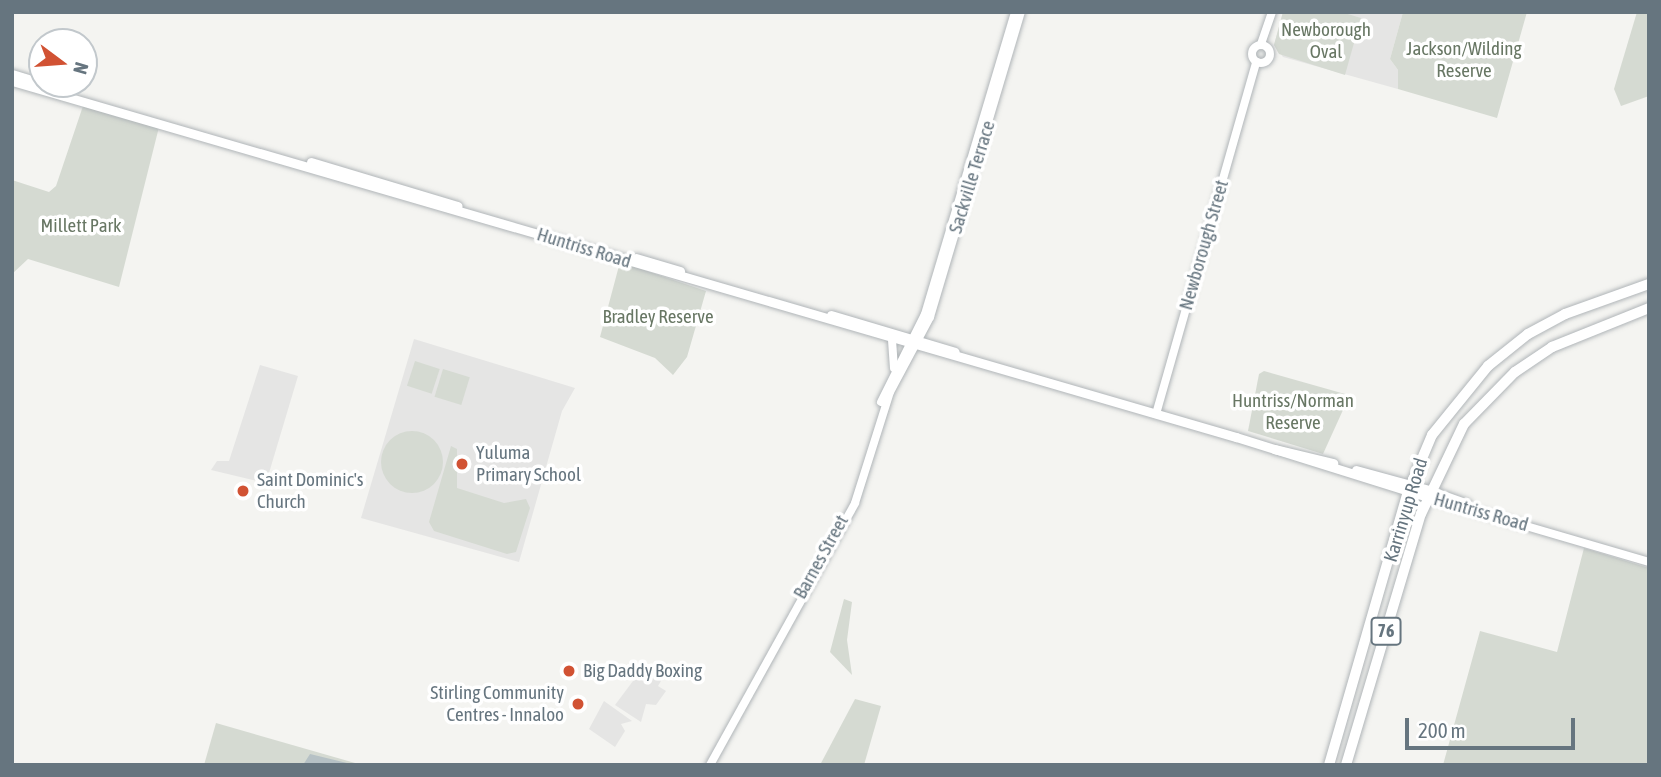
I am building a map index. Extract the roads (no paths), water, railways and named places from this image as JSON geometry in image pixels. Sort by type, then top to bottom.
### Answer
[{"type":"highway","name":"Karrinyup Road","points":[[1329,765],[1409,488],[1428,443],[1453,404],[1497,358],[1528,334],[1565,314],[1649,284]]},
{"type":"highway","name":"Karrinyup Road","points":[[1346,765],[1428,494],[1464,424],[1515,372],[1583,332],[1649,308]]},
{"type":"highway","points":[[1363,649],[1379,654]]},
{"type":"main road","name":"Sackville Terrace","points":[[913,343],[929,299],[1015,12]]},
{"type":"main road","name":"Sackville Terrace","points":[[913,343],[935,302],[1021,12]]},
{"type":"main road","name":"Newborough Street","points":[[1156,414],[1254,76],[1259,62],[1270,57],[1264,45],[1272,12]]},
{"type":"main road","name":"Newborough Street","points":[[1259,62],[1252,52],[1264,45]]},
{"type":"main road","name":"Huntriss Road","points":[[12,81],[892,340],[913,343]]},
{"type":"main road","name":"Huntriss Road","points":[[94,98],[913,343],[1274,449],[1285,448],[1649,560]]},
{"type":"main road","points":[[892,340],[893,371]]},
{"type":"main road","name":"Barnes Street","points":[[704,765],[846,512],[893,371],[913,343]]},
{"type":"main road","name":"Barnes Street","points":[[710,765],[849,515],[890,391],[913,343]]},
{"type":"place","name":"Yuluma Primary School","points":[[462,464]]},
{"type":"place","name":"Saint Dominic's Church","points":[[243,491]]},
{"type":"place","name":"Big Daddy Boxing","points":[[569,671]]},
{"type":"place","name":"Stirling Community Centres - Innaloo","points":[[578,704]]},
{"type":"park label","name":"Newborough Oval","points":[[1326,41]]},
{"type":"park label","name":"Jackson/Wilding Reserve","points":[[1464,60]]},
{"type":"park label","name":"Millett Park","points":[[81,226]]},
{"type":"park label","name":"Bradley Reserve","points":[[658,317]]},
{"type":"park label","name":"Huntriss/Norman Reserve","points":[[1293,412]]}]
